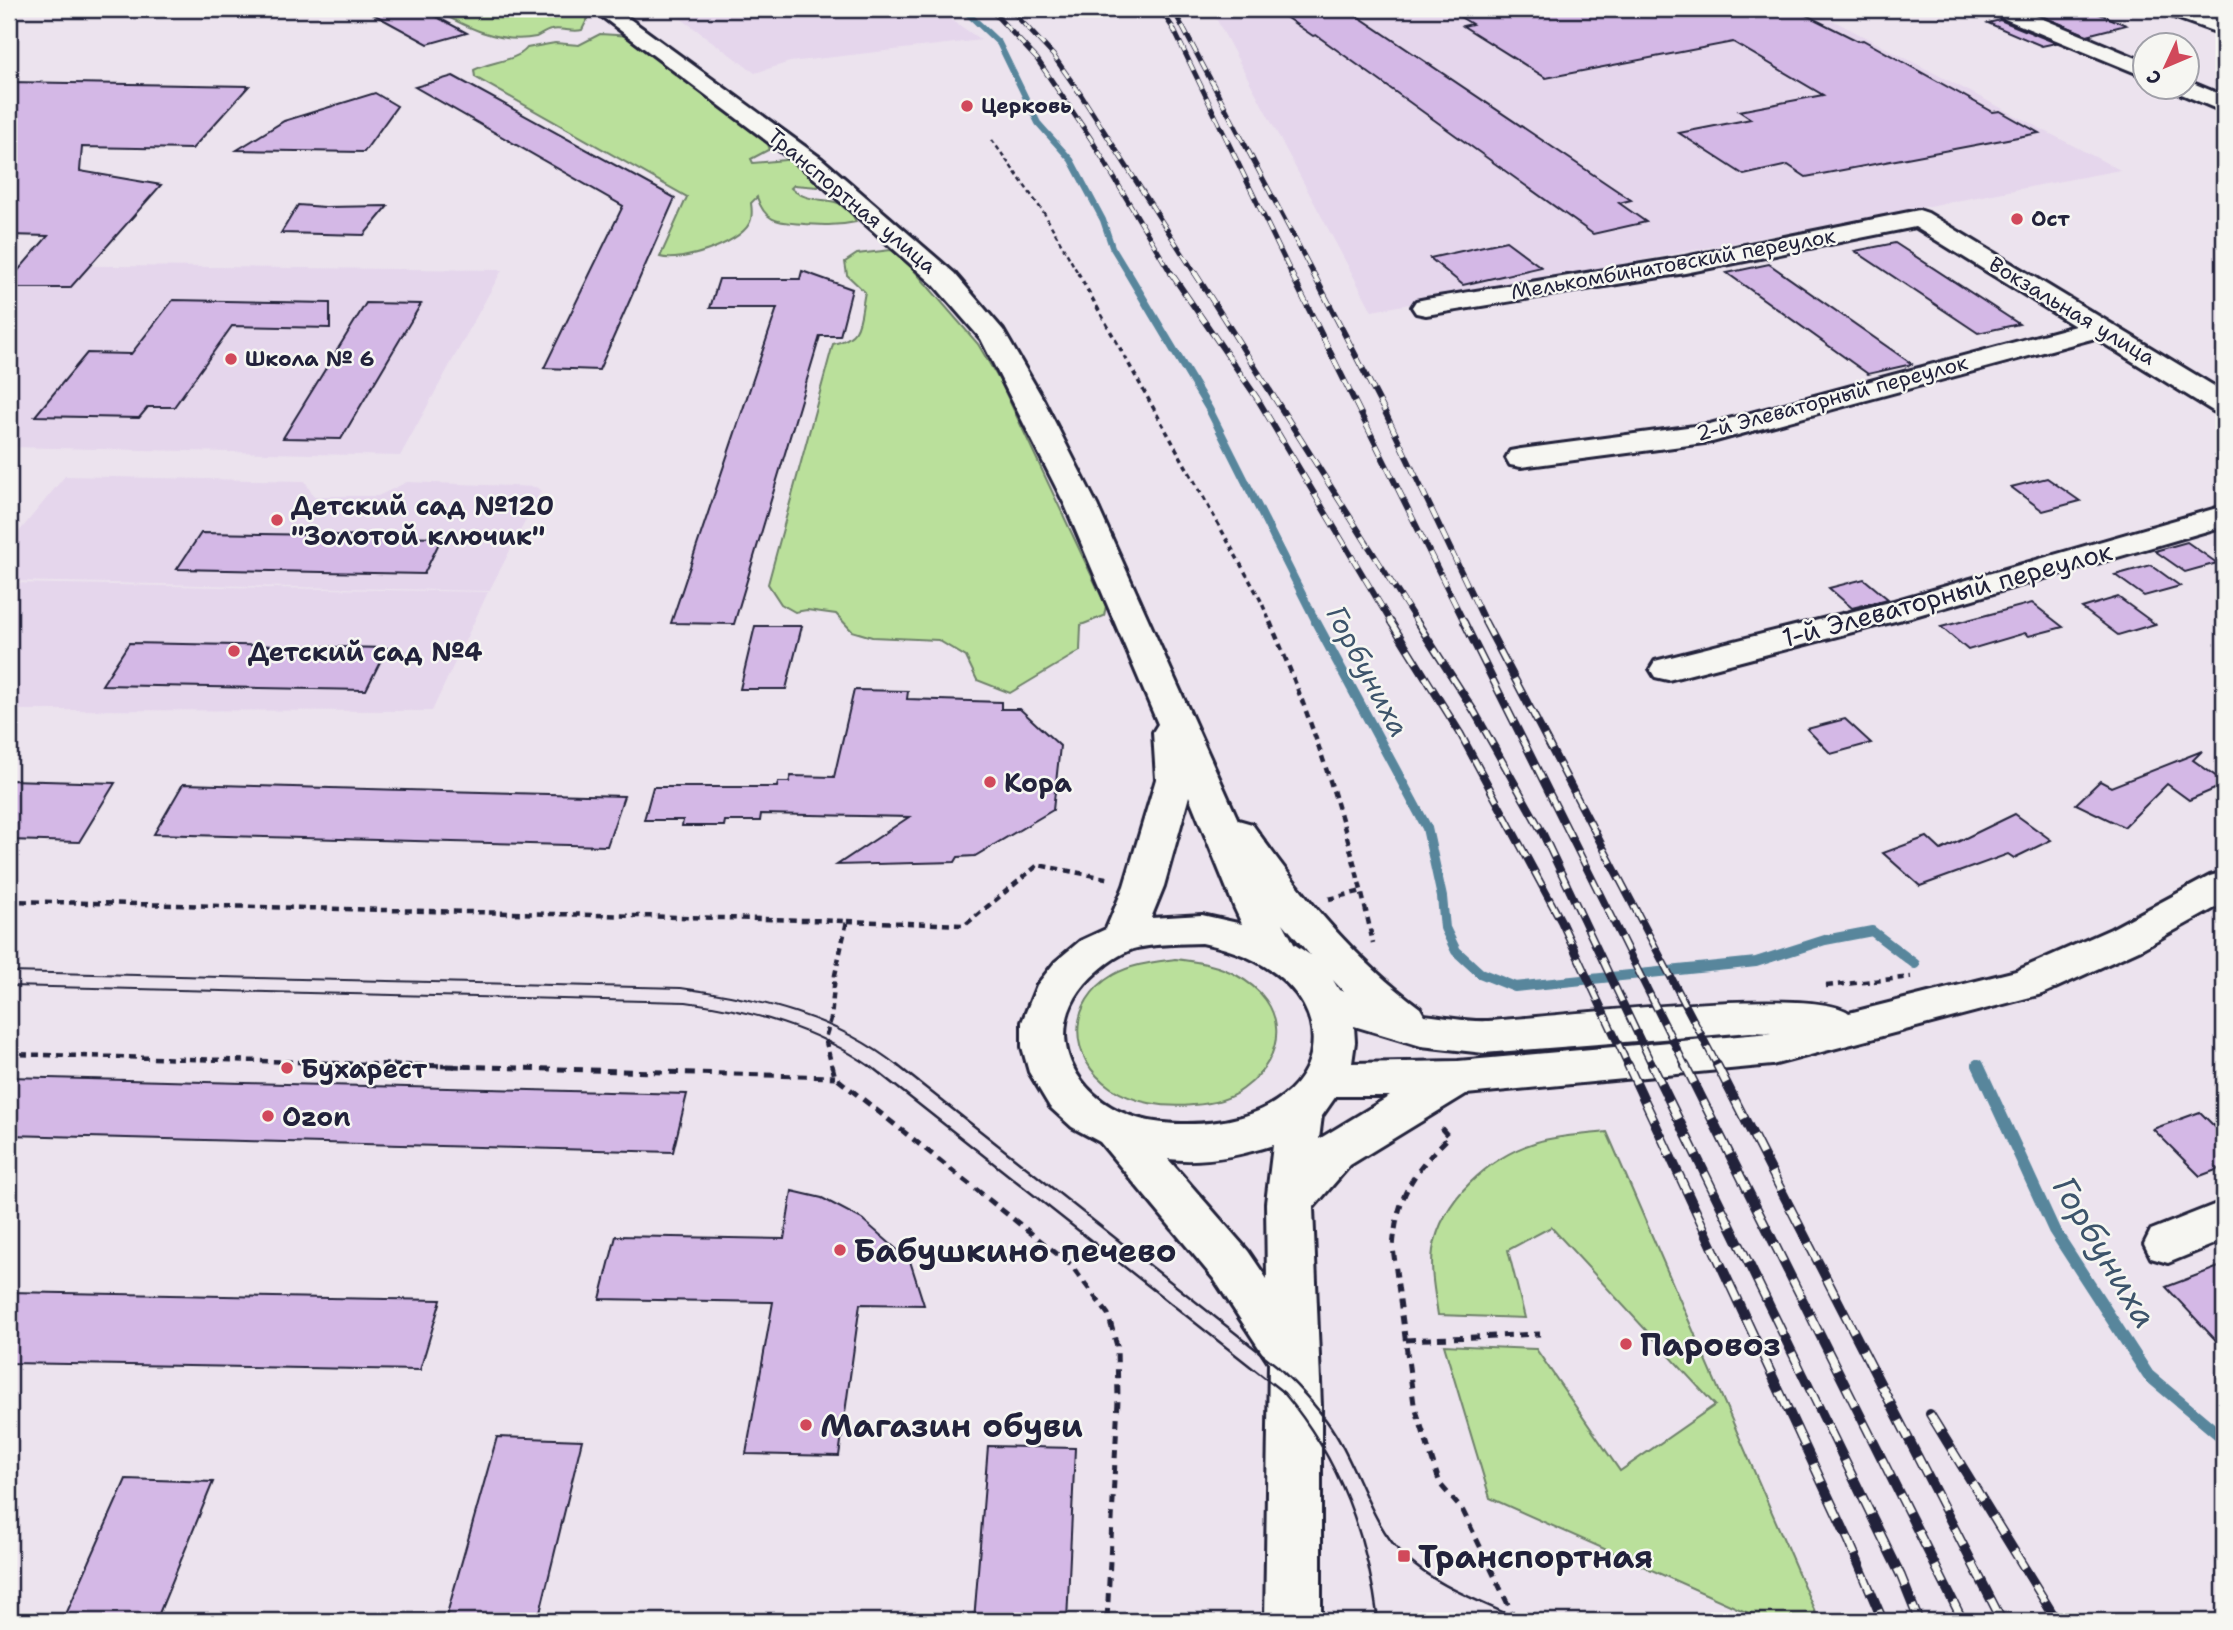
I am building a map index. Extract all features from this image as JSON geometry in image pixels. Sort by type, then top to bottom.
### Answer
[{"type":"main road","name":"Транспортная улица","points":[[603,9],[813,164],[944,279],[992,336],[1028,399],[1081,505],[1201,778]]},
{"type":"main road","points":[[2001,9],[2132,64]]},
{"type":"main road","points":[[2174,9],[2224,28]]},
{"type":"main road","points":[[2202,95],[2224,105]]},
{"type":"main road","name":"Мелькомбинатовский переулок","points":[[1426,307],[1685,265],[1919,218]]},
{"type":"main road","name":"Вокзальная улица","points":[[1919,218],[2224,405]]},
{"type":"main road","name":"2-й Элеваторный переулок","points":[[1521,458],[1712,433],[2100,328]]},
{"type":"main road","name":"1-й Элеваторный переулок","points":[[1668,669],[1906,608],[2224,516]]},
{"type":"main road","points":[[1122,938],[1144,886],[1175,779],[1169,709]]},
{"type":"main road","points":[[1201,778],[1241,837],[1295,908],[1373,995],[1421,1030]]},
{"type":"main road","points":[[1201,778],[1255,909],[1278,953]]},
{"type":"main road","points":[[1293,1621],[1296,1406],[1289,1203],[1312,1094],[1334,1054],[1334,1028],[1326,1002],[1306,975],[1278,953],[1242,937],[1202,929],[1161,930],[1122,938],[1095,950],[1066,973],[1047,1002],[1040,1034],[1048,1068],[1063,1092],[1087,1113],[1116,1130],[1164,1143],[1214,1143],[1262,1132],[1312,1094],[1772,1049],[2027,983],[2126,939],[2224,886]]},
{"type":"main road","points":[[1326,1002],[1421,1030],[1484,1037],[1751,1016],[1863,1025]]},
{"type":"main road","points":[[1289,1203],[1334,1152],[1458,1078]]},
{"type":"main road","points":[[1116,1130],[1231,1265],[1293,1357]]},
{"type":"main road","points":[[2168,1244],[2224,1220]]},
{"type":"path","points":[[992,140],[1044,213],[1260,599],[1297,684],[1359,875],[1380,977],[1373,995]]},
{"type":"path","points":[[9,901],[847,921],[835,975],[831,1019],[825,1038],[835,1077]]},
{"type":"path","points":[[1819,987],[1915,977]]},
{"type":"path","points":[[9,1054],[835,1077],[1071,1265],[1108,1314],[1117,1346],[1118,1400],[1107,1621]]},
{"type":"path","points":[[1417,1101],[1449,1137],[1420,1164],[1396,1205],[1393,1248],[1414,1404],[1440,1485],[1463,1511],[1516,1621]]},
{"type":"path","points":[[1406,1340],[1541,1334]]},
{"type":"shaded area","points":[[668,9],[936,9],[981,40],[790,62],[755,73]]},
{"type":"shaded area","points":[[1211,9],[1811,9],[2120,170],[1372,311]]},
{"type":"shaded area","name":"Школа № 6","points":[[9,265],[502,270],[400,456],[9,447]]},
{"type":"shaded area","name":"Детский сад №120 \"Золотой ключик\"","points":[[65,476],[305,481],[313,496],[378,496],[407,482],[536,487],[541,491],[489,591],[9,581],[9,544]]},
{"type":"shaded area","name":"Детский сад №4","points":[[9,583],[488,592],[432,711],[9,710]]},
{"type":"green space","points":[[433,9],[587,9],[590,14],[582,30],[555,29],[536,37],[522,39],[482,32]]},
{"type":"green space","points":[[600,34],[632,36],[753,128],[767,142],[770,149],[751,159],[753,163],[795,159],[818,178],[820,184],[818,187],[794,185],[791,188],[809,198],[844,205],[856,222],[830,225],[782,222],[765,213],[757,197],[751,203],[752,217],[749,224],[722,245],[681,257],[660,257],[687,197],[475,77],[474,70],[510,59],[527,48],[555,43],[579,45]]},
{"type":"green space","points":[[891,250],[906,261],[978,344],[1001,383],[1106,606],[1104,616],[1081,625],[1080,651],[1010,693],[977,680],[966,657],[938,640],[872,637],[852,631],[836,614],[807,610],[795,612],[781,604],[768,584],[833,344],[850,337],[860,319],[865,292],[847,275],[845,262],[857,254]]},
{"type":"green space","points":[[1175,959],[1199,962],[1236,975],[1266,1000],[1273,1015],[1275,1046],[1268,1061],[1258,1076],[1238,1093],[1226,1099],[1206,1104],[1172,1106],[1130,1097],[1111,1088],[1097,1076],[1086,1061],[1080,1046],[1078,1030],[1081,1015],[1087,1000],[1098,986],[1128,968]]},
{"type":"green space","points":[[1607,1132],[1819,1621],[1766,1621],[1490,1498],[1444,1345],[1536,1349],[1620,1471],[1715,1405],[1551,1227],[1508,1250],[1525,1318],[1438,1315],[1432,1274],[1433,1250],[1446,1214],[1470,1182],[1502,1158],[1537,1142]]},
{"type":"building","points":[[364,9],[422,9],[467,33],[428,44]]},
{"type":"building","points":[[1274,9],[1347,9],[1631,200],[1619,203],[1646,222],[1593,234],[1316,35],[1313,36]]},
{"type":"building","points":[[1447,9],[1794,9],[1858,41],[1863,40],[1993,112],[2000,111],[2039,133],[1806,177],[1788,165],[1744,175],[1679,133],[1751,119],[1739,111],[1823,95],[1733,42],[1546,78],[1463,26],[1472,24]]},
{"type":"building","points":[[2043,9],[2088,9],[2126,25],[2087,35],[2032,12]]},
{"type":"building","points":[[2000,20],[2056,43],[2042,46],[1988,23]]},
{"type":"building","points":[[453,76],[675,198],[599,370],[544,368],[623,206],[415,87]]},
{"type":"building","points":[[9,82],[249,86],[192,149],[82,147],[80,171],[161,185],[70,288],[9,288],[9,281],[48,236],[9,235]]},
{"type":"building","points":[[375,93],[397,106],[364,152],[237,150],[284,121]]},
{"type":"building","points":[[298,205],[388,206],[364,235],[281,233]]},
{"type":"building","points":[[1506,241],[1541,267],[1463,285],[1430,258]]},
{"type":"building","points":[[1895,243],[2019,324],[1978,333],[1855,251]]},
{"type":"building","points":[[1769,264],[1912,364],[1868,374],[1727,273]]},
{"type":"building","points":[[802,271],[852,289],[840,336],[820,336],[734,624],[671,623],[777,308],[710,308],[719,279],[800,279]]},
{"type":"building","points":[[173,300],[330,303],[330,328],[232,326],[174,407],[148,407],[139,418],[35,416],[87,353],[131,354]]},
{"type":"building","points":[[366,303],[421,304],[341,439],[283,438]]},
{"type":"building","points":[[2047,478],[2080,501],[2043,511],[2011,487]]},
{"type":"building","name":"Детский сад №120 \"Золотой ключик\"","points":[[201,533],[442,537],[424,574],[177,569]]},
{"type":"building","points":[[2187,542],[2217,563],[2185,572],[2155,551]]},
{"type":"building","points":[[2151,565],[2180,586],[2144,596],[2115,575]]},
{"type":"building","points":[[1864,579],[1888,599],[1852,608],[1829,588]]},
{"type":"building","points":[[2118,597],[2155,624],[2118,635],[2082,608]]},
{"type":"building","points":[[2032,603],[2063,627],[2029,636],[2025,633],[1968,650],[1941,627]]},
{"type":"building","points":[[755,626],[802,626],[786,689],[740,689]]},
{"type":"building","name":"Детский сад №4","points":[[129,643],[387,648],[366,690],[102,685]]},
{"type":"building","points":[[854,690],[908,691],[907,699],[1001,702],[1001,709],[1020,709],[1060,746],[1053,810],[975,856],[958,857],[955,862],[837,865],[909,817],[761,814],[760,821],[725,821],[724,826],[682,826],[683,820],[644,820],[653,787],[777,787],[778,782],[789,782],[791,776],[834,777]]},
{"type":"building","points":[[1845,719],[1871,743],[1831,754],[1807,729]]},
{"type":"building","points":[[2202,751],[2193,760],[2224,782],[2224,785],[2189,800],[2167,784],[2124,827],[2076,804],[2100,781],[2111,787]]},
{"type":"building","points":[[9,780],[115,783],[79,842],[9,840]]},
{"type":"building","points":[[183,784],[624,796],[607,846],[154,834]]},
{"type":"building","points":[[2015,814],[2051,840],[2014,858],[2008,854],[1920,886],[1883,853],[1927,837],[1941,850]]},
{"type":"building","points":[[9,1077],[687,1094],[673,1152],[9,1135]]},
{"type":"building","points":[[2200,1112],[2224,1136],[2224,1167],[2200,1176],[2153,1129]]},
{"type":"building","points":[[792,1191],[822,1198],[862,1219],[910,1261],[924,1305],[860,1304],[839,1456],[746,1454],[773,1302],[600,1299],[616,1236],[784,1239]]},
{"type":"building","points":[[2224,1265],[2224,1349],[2166,1287]]},
{"type":"building","points":[[9,1292],[441,1300],[420,1370],[9,1363]]},
{"type":"building","points":[[497,1437],[582,1440],[538,1621],[445,1621]]},
{"type":"building","points":[[988,1446],[1075,1448],[1067,1621],[974,1621]]},
{"type":"building","points":[[126,1479],[213,1482],[156,1621],[63,1621]]},
{"type":"waterway","name":"Горбуниха","points":[[963,9],[999,43],[1038,123],[1071,160],[1103,220],[1112,247],[1129,275]]},
{"type":"waterway","name":"Горбуниха","points":[[1128,273],[1209,409],[1317,624]]},
{"type":"waterway","name":"Горбуниха","points":[[1316,622],[1427,828],[1442,897],[1445,928],[1456,951],[1480,973],[1515,987],[1756,962],[1825,940],[1872,931],[1915,964]]},
{"type":"waterway","name":"Горбуниха","points":[[1978,1065],[2054,1230],[2148,1375],[2224,1439]]},
{"type":"tram line","points":[[9,972],[681,988],[740,998],[796,1012],[849,1035],[875,1049],[899,1067]]},
{"type":"tram line","points":[[9,986],[686,1002],[735,1010],[783,1023],[828,1042],[871,1067]]},
{"type":"tram line","points":[[869,1065],[1284,1393],[1321,1445],[1348,1500],[1367,1559],[1378,1621]]},
{"type":"tram line","points":[[897,1065],[1277,1366],[1309,1399],[1330,1426],[1383,1530],[1405,1557],[1431,1577],[1522,1621]]},
{"type":"railway","points":[[990,9],[1037,59],[1091,139],[1172,275]]},
{"type":"railway","points":[[1010,9],[1053,55],[1081,95],[1196,275]]},
{"type":"railway","points":[[1160,9],[1173,28],[1292,275]]},
{"type":"railway","points":[[1173,9],[1314,275]]},
{"type":"railway","points":[[1171,273],[1257,398],[1392,624]]},
{"type":"railway","points":[[1195,273],[1418,624]]},
{"type":"railway","points":[[1291,273],[1465,624]]},
{"type":"railway","points":[[1313,273],[1386,414],[1486,623]]},
{"type":"railway","points":[[1391,622],[1460,733],[1561,921],[1629,1067]]},
{"type":"railway","points":[[1417,622],[1474,711],[1542,832],[1653,1067]]},
{"type":"railway","points":[[1464,622],[1686,1067]]},
{"type":"railway","points":[[1486,623],[1718,1067]]},
{"type":"railway","points":[[1628,1065],[1849,1541],[1883,1621]]},
{"type":"railway","points":[[1652,1065],[1901,1576],[1919,1621]]},
{"type":"railway","points":[[1717,1065],[2002,1621]]},
{"type":"railway","points":[[1686,1067],[1963,1621]]},
{"type":"railway","points":[[1930,1414],[2057,1621]]},
{"type":"place","name":"Церковь","points":[[967,106]]},
{"type":"place","name":"Ост","points":[[2017,219]]},
{"type":"place","name":"Школа № 6","points":[[231,359]]},
{"type":"place","name":"Детский сад №120 \"Золотой ключик\"","points":[[277,520]]},
{"type":"place","name":"Детский сад №4","points":[[234,651]]},
{"type":"place","name":"Кора","points":[[990,782]]},
{"type":"place","name":"Бухарест","points":[[287,1068]]},
{"type":"place","name":"Ozon","points":[[268,1116]]},
{"type":"place","name":"Бабушкино печево","points":[[840,1250]]},
{"type":"place","name":"Паровоз","points":[[1626,1344]]},
{"type":"place","name":"Магазин обуви","points":[[806,1425]]},
{"type":"place","name":"Транспортная","points":[[1404,1556]]}]
